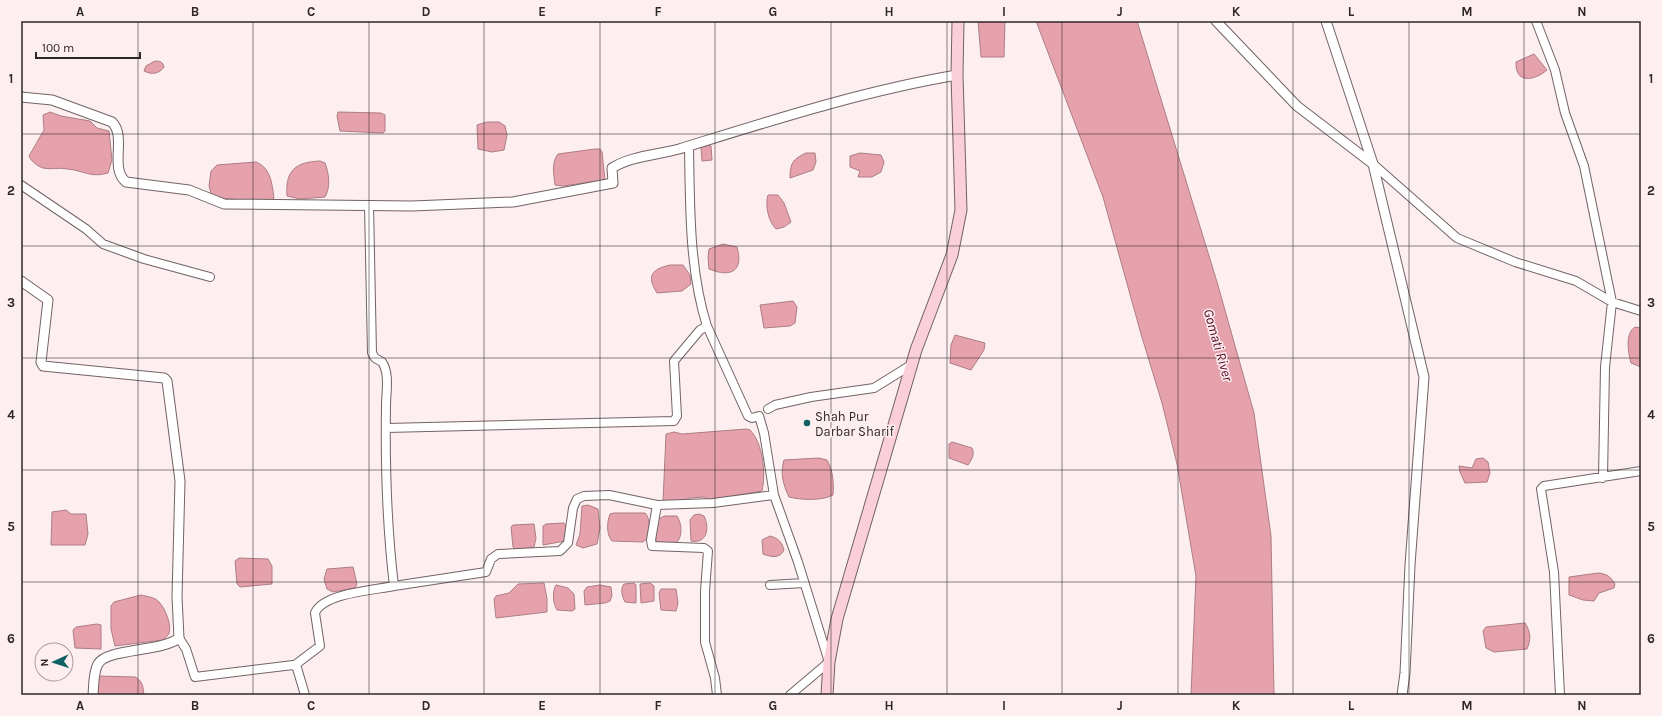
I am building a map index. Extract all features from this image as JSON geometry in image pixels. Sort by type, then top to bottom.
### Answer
[{"type":"main road","points":[[828,695],[829,662],[837,619],[911,365],[952,255],[961,210],[957,75],[958,21]]},
{"type":"street","points":[[1216,21],[1297,106],[1373,164],[1457,238],[1515,262],[1576,281],[1612,302],[1641,312]]},
{"type":"street","points":[[1326,21],[1373,164],[1424,377],[1410,565],[1405,673],[1402,695]]},
{"type":"street","points":[[1536,21],[1555,70],[1565,113],[1584,166],[1612,302],[1605,367],[1603,478]]},
{"type":"street","points":[[21,97],[52,100],[112,122],[117,129],[119,173],[126,182],[189,190],[224,204],[451,205],[521,201],[613,183],[612,168],[620,162],[689,146],[878,91],[923,80],[957,75]]},
{"type":"street","points":[[689,146],[690,217],[697,279],[703,313],[707,326],[748,416],[752,418],[760,416],[774,495],[829,662],[790,695]]},
{"type":"street","points":[[21,185],[86,229],[103,244],[144,259],[210,277]]},
{"type":"street","points":[[369,205],[372,353],[375,358],[384,365],[386,372],[386,428],[390,552],[394,586]]},
{"type":"street","points":[[21,281],[48,300],[41,362],[44,366],[164,378],[167,381],[180,481],[177,598],[179,638],[186,649],[194,675],[196,677],[295,665],[320,646],[315,613],[322,604],[330,600],[352,593],[486,572],[491,559],[498,554],[560,551],[568,543],[573,508],[577,499],[584,496],[609,495],[657,505],[714,503],[774,495]]},
{"type":"street","points":[[386,428],[674,421],[677,416],[674,361],[700,330],[707,326]]},
{"type":"street","points":[[768,409],[775,405],[811,397],[874,388],[911,365]]},
{"type":"street","points":[[1560,695],[1554,572],[1541,489],[1544,486],[1641,471]]},
{"type":"street","points":[[657,505],[651,540],[652,546],[704,548],[708,551],[704,617],[705,642],[716,678],[717,695]]},
{"type":"street","points":[[770,585],[804,583]]},
{"type":"street","points":[[93,695],[97,666],[105,658],[135,650],[170,644],[179,638]]},
{"type":"street","points":[[295,665],[305,695]]},
{"type":"water","points":[[978,21],[1005,21],[1004,57],[981,57]]},
{"type":"water","name":"Gomati River","points":[[1036,21],[1137,21],[1217,282],[1254,413],[1271,536],[1274,695],[1191,695],[1196,576],[1177,464],[1162,403],[1103,197]]},
{"type":"water","points":[[1534,54],[1547,70],[1542,74],[1531,78],[1522,77],[1517,69],[1516,62]]},
{"type":"water","points":[[155,61],[162,63],[164,67],[155,73],[144,71],[146,66]]},
{"type":"water","points":[[50,112],[61,116],[90,121],[97,128],[109,131],[112,160],[108,173],[97,175],[65,168],[46,169],[33,161],[29,156],[44,130],[43,115]]},
{"type":"water","points":[[338,112],[381,113],[385,115],[385,131],[383,133],[340,131],[337,116]]},
{"type":"water","points":[[487,122],[499,122],[505,126],[507,135],[504,150],[492,152],[478,149],[477,125]]},
{"type":"water","points":[[711,146],[712,160],[702,161],[701,147]]},
{"type":"water","points":[[600,149],[602,152],[605,180],[563,186],[555,185],[554,161],[558,154]]},
{"type":"water","points":[[806,153],[815,153],[816,162],[813,170],[790,178],[793,162],[798,157]]},
{"type":"water","points":[[860,153],[881,155],[884,162],[881,172],[872,177],[858,177],[860,171],[850,167],[850,156]]},
{"type":"water","points":[[320,161],[325,163],[328,171],[329,184],[325,197],[300,199],[287,196],[288,180],[294,169],[304,163]]},
{"type":"water","points":[[256,162],[265,168],[270,177],[274,198],[270,203],[212,197],[209,186],[211,171],[217,165]]},
{"type":"water","points":[[768,195],[778,195],[784,203],[791,222],[784,227],[776,229],[771,222],[767,208]]},
{"type":"water","points":[[723,244],[737,247],[739,255],[737,267],[734,270],[724,273],[709,269],[708,258],[709,249]]},
{"type":"water","points":[[670,265],[683,265],[690,275],[691,284],[682,291],[657,293],[652,282],[653,274],[655,271]]},
{"type":"water","points":[[793,301],[797,307],[795,323],[790,326],[764,328],[760,305]]},
{"type":"water","points":[[1635,327],[1641,328],[1641,367],[1631,363],[1629,354],[1629,338]]},
{"type":"water","points":[[955,335],[985,343],[984,350],[971,370],[950,363],[951,345]]},
{"type":"water","points":[[746,429],[750,430],[761,451],[764,476],[762,491],[707,500],[705,497],[689,498],[685,501],[663,502],[666,434],[674,432],[682,434]]},
{"type":"water","points":[[952,442],[972,448],[973,456],[968,465],[949,458],[949,444]]},
{"type":"water","points":[[819,458],[827,460],[831,468],[833,495],[811,499],[789,497],[783,479],[782,470],[784,460]]},
{"type":"water","points":[[1483,458],[1488,462],[1490,473],[1487,482],[1465,483],[1459,466],[1472,468],[1476,459]]},
{"type":"water","points":[[588,505],[598,509],[600,528],[597,544],[583,548],[576,545],[580,534],[582,506]]},
{"type":"water","points":[[66,510],[71,514],[86,514],[88,534],[85,545],[51,545],[52,512]]},
{"type":"water","points":[[645,513],[649,521],[648,538],[643,542],[612,541],[608,531],[608,521],[610,514]]},
{"type":"water","points":[[699,514],[704,516],[706,521],[706,534],[701,540],[691,541],[690,520],[694,515]]},
{"type":"water","points":[[665,516],[677,516],[679,519],[681,534],[676,543],[656,543],[657,523]]},
{"type":"water","points":[[564,523],[566,527],[565,541],[543,545],[543,526],[546,524]]},
{"type":"water","points":[[534,524],[536,538],[534,547],[516,550],[513,547],[511,527],[513,525]]},
{"type":"water","points":[[770,536],[779,541],[783,547],[784,550],[778,556],[763,554],[762,540]]},
{"type":"water","points":[[239,558],[268,559],[272,566],[272,584],[240,587],[237,584],[235,561]]},
{"type":"water","points":[[353,567],[357,584],[355,588],[333,592],[327,589],[324,579],[327,569]]},
{"type":"water","points":[[1598,573],[1610,577],[1615,584],[1614,588],[1599,593],[1594,601],[1583,600],[1569,595],[1569,577]]},
{"type":"water","points":[[544,583],[547,599],[547,612],[496,618],[494,599],[496,596],[509,593],[518,584]]},
{"type":"water","points":[[634,583],[636,585],[636,603],[625,602],[622,588],[624,584]]},
{"type":"water","points":[[650,583],[654,586],[654,601],[641,603],[640,584]]},
{"type":"water","points":[[556,585],[568,588],[574,594],[575,609],[572,611],[557,610],[554,598]]},
{"type":"water","points":[[600,585],[611,587],[612,596],[610,601],[585,605],[584,591],[587,587]]},
{"type":"water","points":[[661,589],[676,589],[678,603],[676,611],[661,610],[659,593]]},
{"type":"water","points":[[141,595],[157,600],[161,605],[166,612],[169,621],[169,634],[163,640],[115,646],[111,629],[111,606],[114,602]]},
{"type":"water","points":[[1525,623],[1530,636],[1527,649],[1494,652],[1486,648],[1483,631],[1486,627]]},
{"type":"water","points":[[97,624],[101,625],[101,649],[75,648],[73,630],[76,627]]},
{"type":"water","points":[[99,676],[135,677],[141,682],[144,695],[96,695]]},
{"type":"place","name":"Shah Pur Darbar Sharif","points":[[807,423]]}]
